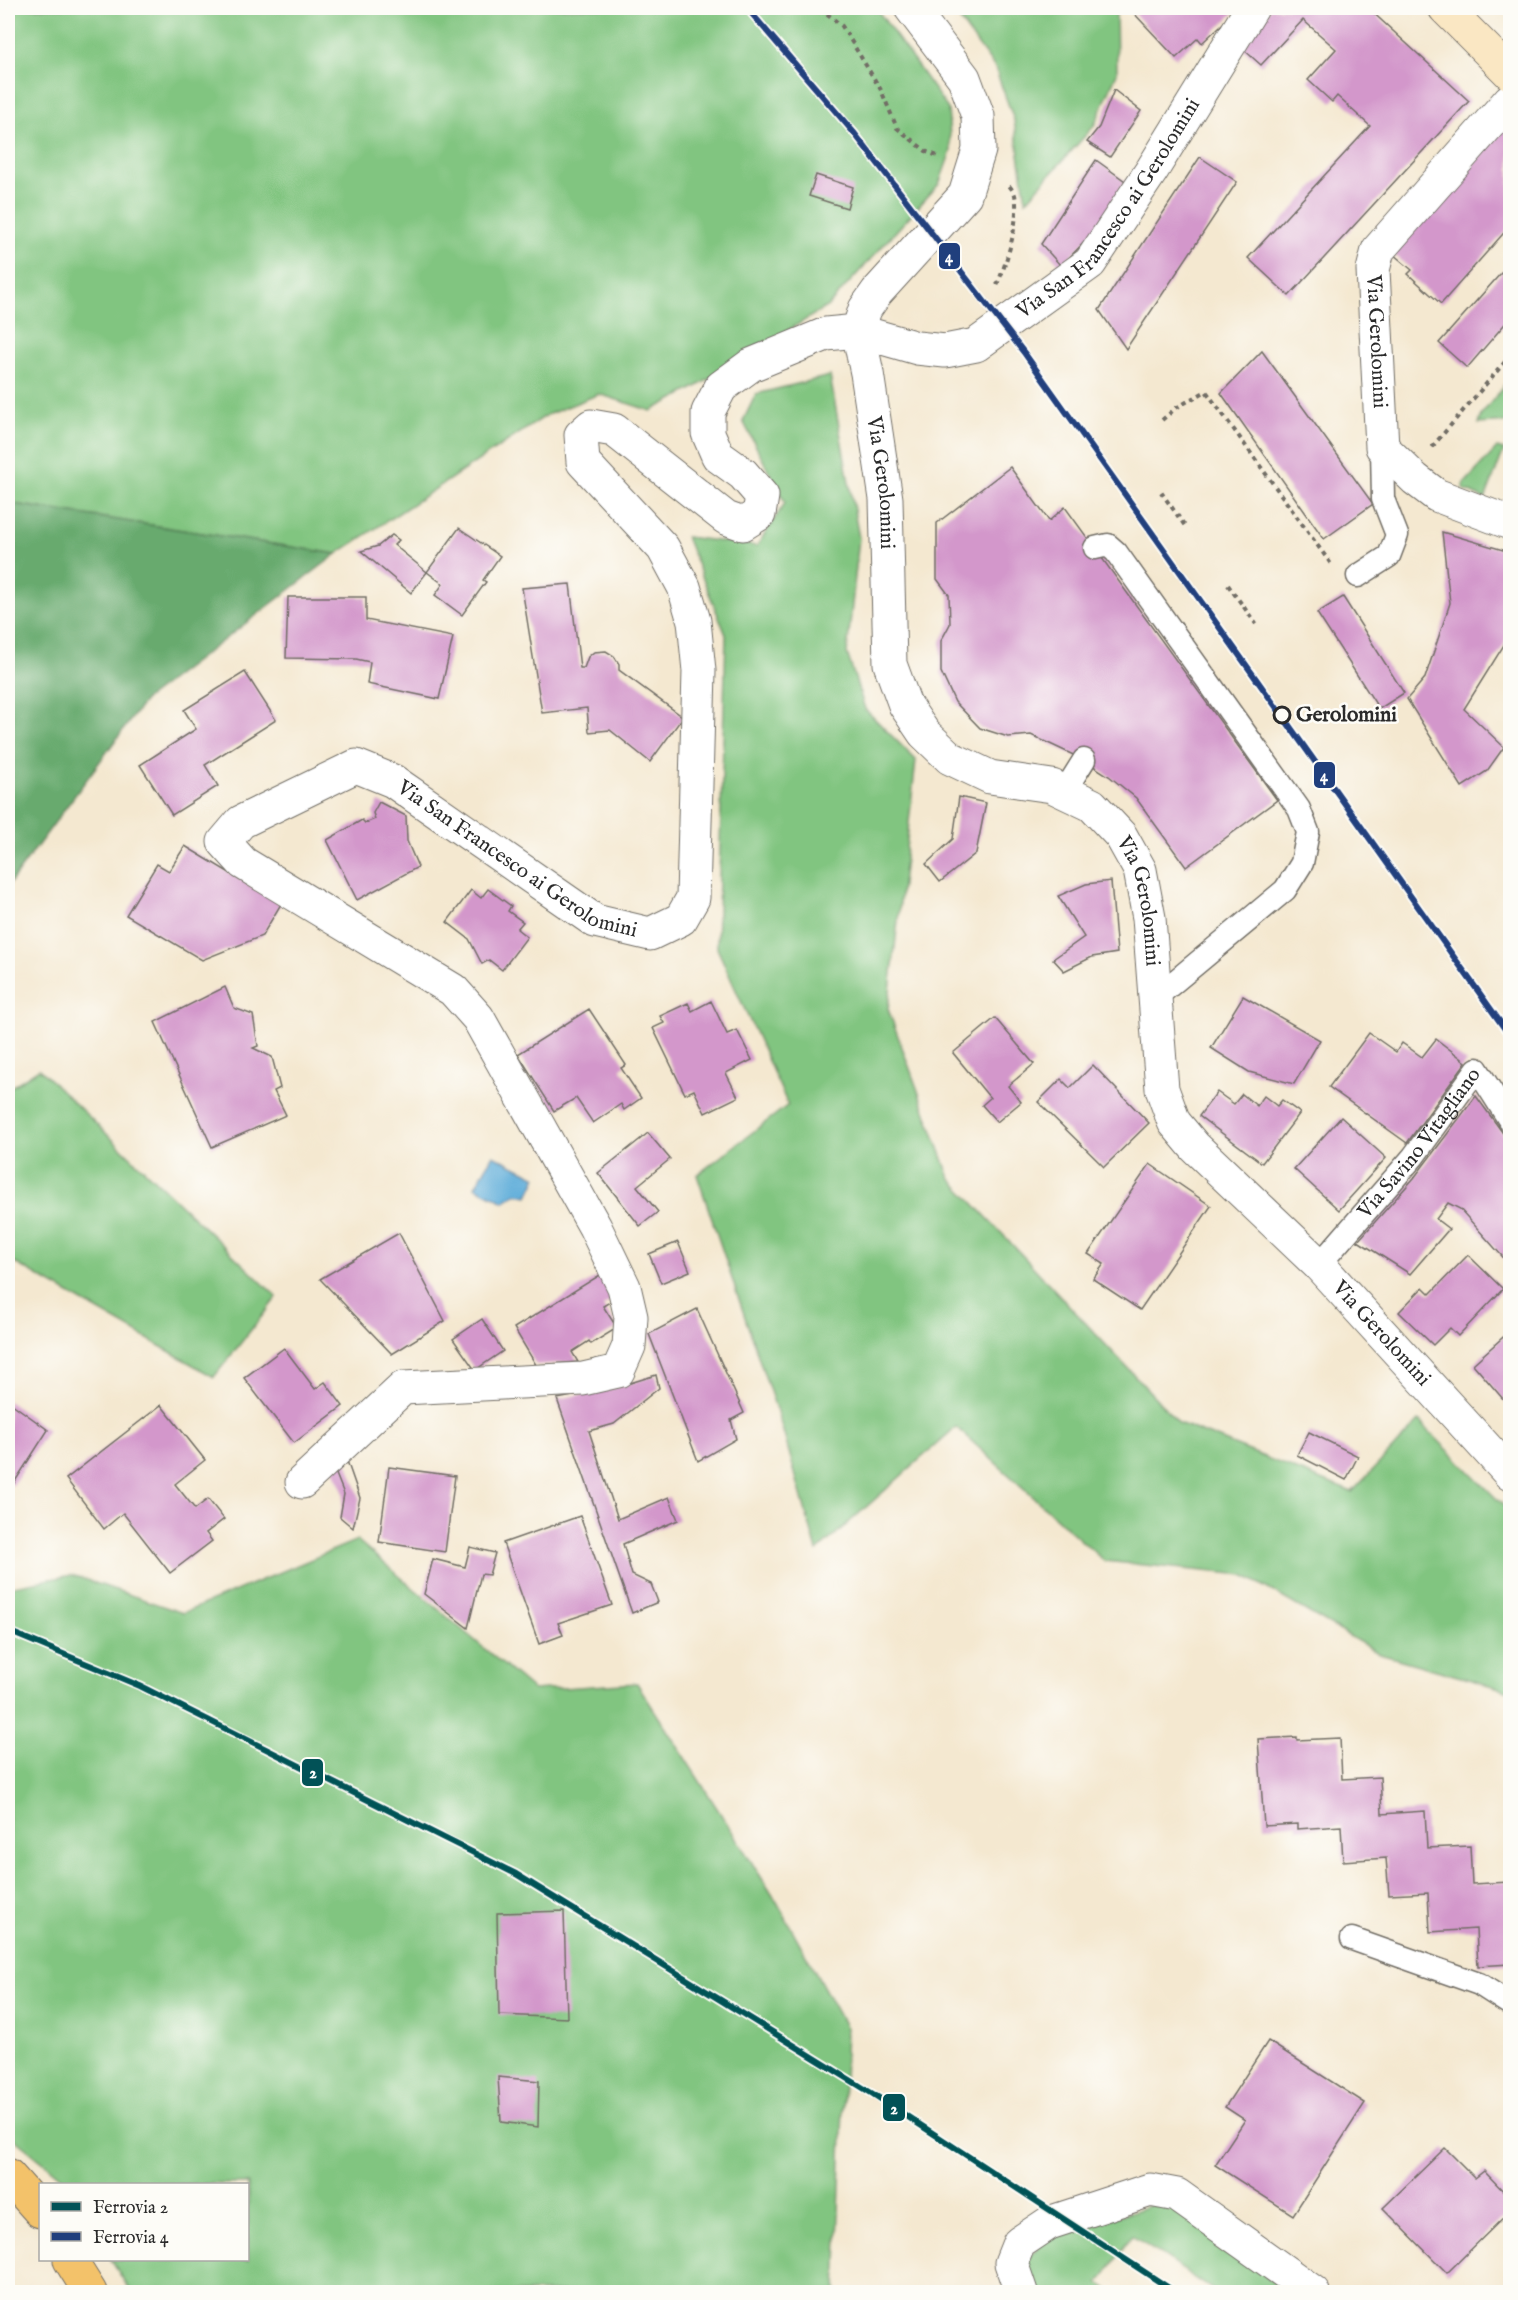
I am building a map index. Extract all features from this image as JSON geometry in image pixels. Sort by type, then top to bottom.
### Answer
[{"type":"main road","points":[[8,2175],[39,2210]]},
{"type":"main road","points":[[71,2261],[90,2292]]},
{"type":"street","points":[[858,331],[866,309],[877,292],[965,195],[979,150],[978,116],[964,78],[911,8]]},
{"type":"street","name":"Via San Francesco ai Gerolomini","points":[[302,1482],[403,1388],[583,1379],[618,1371],[629,1346],[631,1317],[624,1287],[595,1227],[478,1018],[453,990],[243,863],[225,842],[241,822],[356,766],[393,781],[595,921],[650,934],[681,919],[693,898],[699,671],[694,621],[684,587],[663,548],[583,462],[581,435],[591,426],[614,430],[726,518],[744,524],[759,514],[762,496],[743,474],[718,456],[708,433],[708,412],[721,387],[751,365],[826,334],[858,331],[917,348],[945,351],[976,345],[1090,263],[1152,170],[1252,8]]},
{"type":"street","points":[[1445,8],[1510,73]]},
{"type":"street","name":"Via Gerolomini","points":[[1382,447],[1373,270],[1378,250],[1510,100]]},
{"type":"street","name":"Via Gerolomini","points":[[858,331],[867,373],[886,500],[890,664],[905,705],[924,733],[950,758],[990,777],[1052,786],[1092,806],[1121,836],[1140,870],[1149,918],[1162,1089],[1174,1122],[1195,1147],[1319,1265],[1510,1474]]},
{"type":"street","points":[[1382,447],[1425,487],[1510,523]]},
{"type":"street","points":[[1021,2292],[1011,2263],[1019,2243],[1049,2223],[1150,2190],[1178,2195],[1313,2292]]},
{"type":"lane","name":"Via Gerolomini","points":[[1358,576],[1389,556],[1397,535],[1383,499],[1382,447]]},
{"type":"lane","points":[[1095,548],[1108,545],[1116,552],[1299,809],[1308,832],[1302,863],[1285,890],[1155,998]]},
{"type":"lane","points":[[1064,792],[1083,760]]},
{"type":"lane","name":"Via Savino Vitagliano","points":[[1319,1265],[1413,1157],[1477,1069],[1510,1121]]},
{"type":"lane","points":[[1352,1938],[1479,1984],[1510,2004]]},
{"type":"path","points":[[820,8],[842,26],[881,90],[897,128],[927,152],[941,158]]},
{"type":"path","points":[[993,294],[1003,270],[1014,219],[1015,194],[1007,183]]},
{"type":"path","points":[[1425,487],[1419,462],[1510,356]]},
{"type":"path","points":[[1162,420],[1176,408],[1206,391],[1334,568],[1358,576]]},
{"type":"path","points":[[1161,492],[1185,526]]},
{"type":"path","points":[[1228,585],[1256,624]]},
{"type":"green space","points":[[8,8],[876,8],[948,109],[951,151],[939,184],[828,306],[696,387],[651,411],[599,394],[547,415],[337,554],[8,503]]},
{"type":"green space","points":[[951,8],[1116,8],[1117,73],[1094,126],[1026,201],[1014,120],[995,68]]},
{"type":"green space","points":[[830,376],[859,538],[847,653],[865,709],[916,760],[888,1009],[950,1178],[1179,1423],[1352,1492],[1419,1421],[1510,1512],[1510,1691],[1380,1654],[1244,1575],[1104,1561],[956,1427],[817,1551],[781,1424],[697,1175],[788,1105],[717,948],[726,635],[686,537],[757,546],[785,503],[743,421],[756,394]]},
{"type":"green space","points":[[1510,378],[1510,422],[1478,424],[1481,415]]},
{"type":"green space","points":[[1497,448],[1504,450],[1485,499],[1463,489],[1465,483]]},
{"type":"green space","points":[[8,503],[337,554],[146,699],[8,886]]},
{"type":"green space","points":[[39,1069],[277,1297],[214,1377],[8,1259],[8,1089]]},
{"type":"green space","points":[[357,1540],[533,1690],[637,1683],[777,1902],[846,2028],[836,2292],[131,2292],[112,2261],[249,2261],[249,2183],[64,2183],[61,2177],[8,2134],[8,1587],[72,1575],[183,1613]]},
{"type":"green space","points":[[1172,2204],[1286,2292],[1216,2292],[1132,2236],[1099,2283],[1112,2292],[1034,2292],[1027,2260],[1046,2239],[1152,2205]]},
{"type":"water","points":[[493,1155],[537,1177],[528,1196],[516,1194],[504,1202],[475,1187]]},
{"type":"building","points":[[1129,8],[1231,8],[1235,12],[1202,43],[1198,38],[1176,58]]},
{"type":"building","points":[[1271,8],[1368,8],[1469,101],[1289,296],[1248,258],[1370,126],[1337,96],[1332,102],[1308,80],[1336,49],[1303,20],[1261,65],[1243,49]]},
{"type":"building","points":[[1114,90],[1141,111],[1110,157],[1087,142],[1099,127]]},
{"type":"building","points":[[1510,123],[1510,226],[1441,304],[1408,274],[1412,270],[1393,254]]},
{"type":"building","points":[[1200,157],[1237,182],[1126,349],[1099,310]]},
{"type":"building","points":[[1096,160],[1125,181],[1093,233],[1061,266],[1041,244]]},
{"type":"building","points":[[816,175],[853,187],[847,208],[809,196]]},
{"type":"building","points":[[1510,263],[1510,318],[1467,368],[1439,343]]},
{"type":"building","points":[[1262,351],[1373,504],[1324,539],[1221,393]]},
{"type":"building","points":[[1010,467],[1049,521],[1065,507],[1277,800],[1186,867],[1136,798],[1109,776],[1084,760],[1031,735],[1008,737],[980,728],[955,702],[941,672],[941,641],[950,624],[949,595],[937,579],[937,523]]},
{"type":"building","points":[[459,528],[500,556],[483,580],[486,582],[462,615],[435,595],[443,584],[427,572]]},
{"type":"building","points":[[1442,532],[1510,552],[1510,624],[1504,645],[1464,709],[1504,747],[1487,771],[1462,787],[1407,699],[1425,678],[1450,603]]},
{"type":"building","points":[[392,535],[399,540],[394,545],[427,572],[411,593],[361,551],[378,546]]},
{"type":"building","points":[[570,584],[580,668],[584,668],[588,657],[594,652],[606,651],[614,656],[619,664],[619,670],[683,717],[650,762],[610,730],[589,732],[587,708],[542,713],[522,588]]},
{"type":"building","points":[[288,597],[366,597],[366,620],[453,637],[439,699],[367,684],[370,662],[356,659],[286,658]]},
{"type":"building","points":[[1343,597],[1404,693],[1379,709],[1317,613]]},
{"type":"building","points":[[245,672],[276,720],[205,765],[218,786],[172,815],[140,765],[196,729],[184,710]]},
{"type":"building","points":[[959,797],[986,803],[976,853],[940,882],[926,864],[953,839]]},
{"type":"building","points":[[379,802],[406,816],[407,841],[418,867],[357,900],[327,840],[362,820],[365,823],[375,819],[373,813]]},
{"type":"building","points":[[185,846],[281,904],[262,936],[202,960],[126,915],[157,864],[169,871]]},
{"type":"building","points":[[1111,881],[1117,953],[1092,957],[1064,971],[1053,959],[1084,937],[1058,896],[1086,884]]},
{"type":"building","points":[[488,889],[511,906],[508,911],[523,922],[517,929],[527,937],[502,970],[489,960],[482,964],[469,939],[447,922],[471,890],[481,898]]},
{"type":"building","points":[[225,987],[234,1008],[253,1015],[258,1046],[253,1048],[272,1057],[280,1088],[274,1091],[286,1115],[212,1147],[155,1022]]},
{"type":"building","points":[[1243,996],[1320,1040],[1294,1084],[1249,1072],[1211,1048]]},
{"type":"building","points":[[711,1001],[727,1034],[737,1030],[752,1060],[726,1073],[738,1097],[705,1113],[694,1090],[685,1094],[653,1028],[664,1023],[660,1016],[688,1003],[692,1011]]},
{"type":"building","points":[[589,1009],[626,1065],[621,1068],[641,1098],[624,1110],[621,1104],[593,1123],[576,1098],[554,1111],[518,1054]]},
{"type":"building","points":[[995,1018],[1034,1064],[1008,1086],[1021,1102],[997,1122],[982,1105],[990,1098],[953,1053]]},
{"type":"building","points":[[1369,1033],[1396,1052],[1402,1043],[1422,1057],[1436,1039],[1466,1062],[1407,1143],[1329,1087]]},
{"type":"building","points":[[1093,1065],[1149,1123],[1104,1167],[1038,1102],[1061,1079],[1070,1088]]},
{"type":"building","points":[[1217,1092],[1234,1104],[1242,1094],[1257,1106],[1264,1096],[1277,1106],[1282,1100],[1300,1113],[1262,1163],[1199,1116]]},
{"type":"building","points":[[1476,1096],[1510,1143],[1510,1265],[1460,1209],[1448,1203],[1436,1219],[1449,1229],[1410,1274],[1358,1241],[1414,1178]]},
{"type":"building","points":[[1341,1117],[1386,1158],[1339,1210],[1294,1169]]},
{"type":"building","points":[[648,1133],[670,1159],[637,1186],[658,1212],[640,1226],[598,1173]]},
{"type":"building","points":[[1150,1164],[1211,1206],[1140,1310],[1093,1279],[1104,1264],[1088,1254]]},
{"type":"building","points":[[399,1233],[445,1321],[392,1354],[320,1279]]},
{"type":"building","points":[[678,1242],[690,1271],[661,1283],[649,1254]]},
{"type":"building","points":[[1468,1255],[1503,1289],[1458,1336],[1450,1328],[1433,1345],[1399,1312],[1423,1287],[1430,1294]]},
{"type":"building","points":[[600,1275],[615,1299],[603,1306],[617,1328],[591,1344],[589,1341],[572,1352],[578,1362],[536,1365],[514,1328]]},
{"type":"building","points":[[697,1309],[744,1413],[731,1420],[736,1439],[698,1461],[649,1334]]},
{"type":"building","points":[[482,1319],[503,1351],[475,1370],[453,1339]]},
{"type":"building","points":[[1510,1331],[1510,1407],[1473,1364]]},
{"type":"building","points":[[284,1348],[315,1389],[325,1382],[343,1406],[294,1443],[244,1378]]},
{"type":"building","points":[[656,1375],[659,1388],[614,1424],[589,1431],[618,1519],[669,1497],[678,1520],[623,1544],[632,1575],[651,1584],[658,1602],[632,1613],[557,1399],[611,1389]]},
{"type":"building","points":[[8,1401],[48,1430],[12,1486],[8,1482]]},
{"type":"building","points":[[161,1405],[205,1460],[175,1484],[195,1509],[208,1499],[224,1519],[206,1533],[212,1541],[170,1573],[123,1513],[104,1529],[66,1479]]},
{"type":"building","points":[[1309,1432],[1358,1456],[1346,1480],[1297,1455]]},
{"type":"building","points":[[346,1458],[360,1498],[353,1528],[340,1517],[344,1494],[334,1469]]},
{"type":"building","points":[[389,1467],[455,1476],[445,1552],[379,1542]]},
{"type":"building","points":[[580,1516],[612,1605],[558,1623],[563,1635],[539,1644],[503,1543]]},
{"type":"building","points":[[470,1547],[495,1553],[489,1575],[481,1574],[468,1628],[424,1594],[433,1559],[465,1567]]},
{"type":"building","points":[[1297,1737],[1297,1740],[1340,1738],[1342,1779],[1380,1777],[1382,1814],[1425,1811],[1427,1848],[1470,1846],[1472,1884],[1510,1882],[1510,1964],[1478,1966],[1476,1929],[1430,1932],[1428,1893],[1389,1895],[1386,1858],[1343,1861],[1341,1826],[1297,1829],[1297,1824],[1264,1826],[1258,1739]]},
{"type":"building","points":[[564,1911],[567,2018],[499,2015],[497,1913]]},
{"type":"building","points":[[1268,2041],[1365,2103],[1293,2215],[1215,2165],[1245,2120],[1225,2107]]},
{"type":"building","points":[[498,2077],[539,2081],[538,2127],[501,2122]]},
{"type":"building","points":[[1445,2148],[1475,2178],[1484,2171],[1510,2198],[1510,2211],[1447,2273],[1383,2208]]},
{"type":"rail line","name":"4","points":[[747,8],[855,134],[1025,354],[1510,1036]]},
{"type":"rail line","name":"2","points":[[8,1631],[140,1686],[516,1874],[873,2094],[1175,2292]]},
{"type":"place","name":"Gerolomini","points":[[1282,715]]}]
